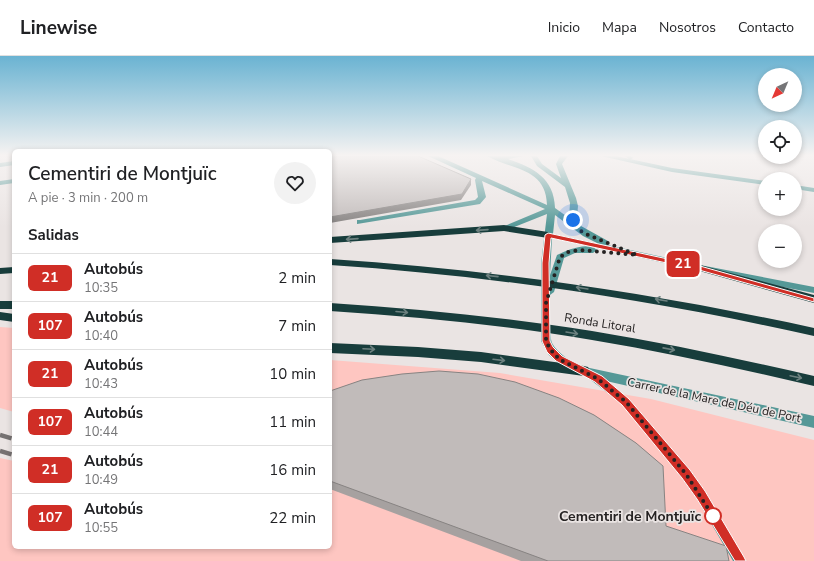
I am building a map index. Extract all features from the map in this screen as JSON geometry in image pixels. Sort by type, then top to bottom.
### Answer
[{"type":"highway","points":[[332,240],[504,228],[548,235]]},
{"type":"highway","points":[[332,262],[450,271],[530,280],[814,325]]},
{"type":"highway","points":[[700,268],[814,299]]},
{"type":"highway","points":[[0,272],[12,270]]},
{"type":"highway","points":[[0,305],[12,305]]},
{"type":"highway","name":"Ronda Litoral","points":[[332,307],[390,311],[520,324],[630,342],[814,381]]},
{"type":"highway","points":[[699,307],[814,332]]},
{"type":"highway","points":[[0,316],[12,318]]},
{"type":"highway","points":[[332,348],[418,352],[481,357],[584,371]]},
{"type":"street","points":[[360,222],[477,202],[482,197],[479,180]]},
{"type":"street","points":[[485,180],[551,209],[579,230],[593,238],[637,255]]},
{"type":"street","name":"Carrer de la Mare de Déu de Port","points":[[541,180],[547,186],[550,192],[551,209],[545,263],[546,341],[550,349],[559,359],[584,371],[814,422]]},
{"type":"street","points":[[558,180],[569,188]]},
{"type":"street","points":[[565,180],[574,204],[572,217],[579,230]]},
{"type":"street","points":[[741,180],[758,182]]},
{"type":"street","points":[[0,183],[12,181]]},
{"type":"street","points":[[802,183],[814,185]]},
{"type":"street","points":[[802,189],[814,190]]},
{"type":"street","points":[[504,228],[551,209]]},
{"type":"street","name":"Carrer de la Mare de Déu de Port","points":[[548,235],[637,255],[814,290]]},
{"type":"street","name":"Carrer de la Mare de Déu de Port","points":[[546,303],[558,260],[568,252],[587,250],[637,255]]},
{"type":"lane","points":[[584,371],[598,379],[626,402],[686,474],[701,495],[740,561]]},
{"type":"shaded area","points":[[0,327],[12,328],[12,411],[0,408]]},
{"type":"shaded area","name":"Cementiri de Montjuïc","points":[[332,360],[500,373],[651,399],[814,440],[814,561],[0,561],[0,458],[12,461],[12,549],[332,549]]},
{"type":"building","points":[[332,180],[471,180],[462,194],[332,217]]},
{"type":"building","points":[[439,371],[478,374],[515,382],[559,398],[594,415],[636,443],[663,466],[666,526],[726,546],[729,561],[548,561],[332,482],[332,390],[362,380],[402,374]]},
{"type":"railway","points":[[0,435],[12,438]]},
{"type":"railway","points":[[0,451],[12,454]]},
{"type":"bus line","name":"21","points":[[740,561],[701,495],[686,474],[626,402],[598,379],[559,359],[550,349],[546,341],[545,263],[548,235],[700,268],[814,299]]},
{"type":"place","name":"Cementiri de Montjuïc","points":[[713,516]]},
{"type":"route","points":[[573,220],[579,230],[593,238],[637,255],[573,250],[560,257],[556,265],[546,303],[546,341],[550,349],[559,359],[598,379],[626,402],[686,474],[701,495],[716,521],[713,516]]}]
